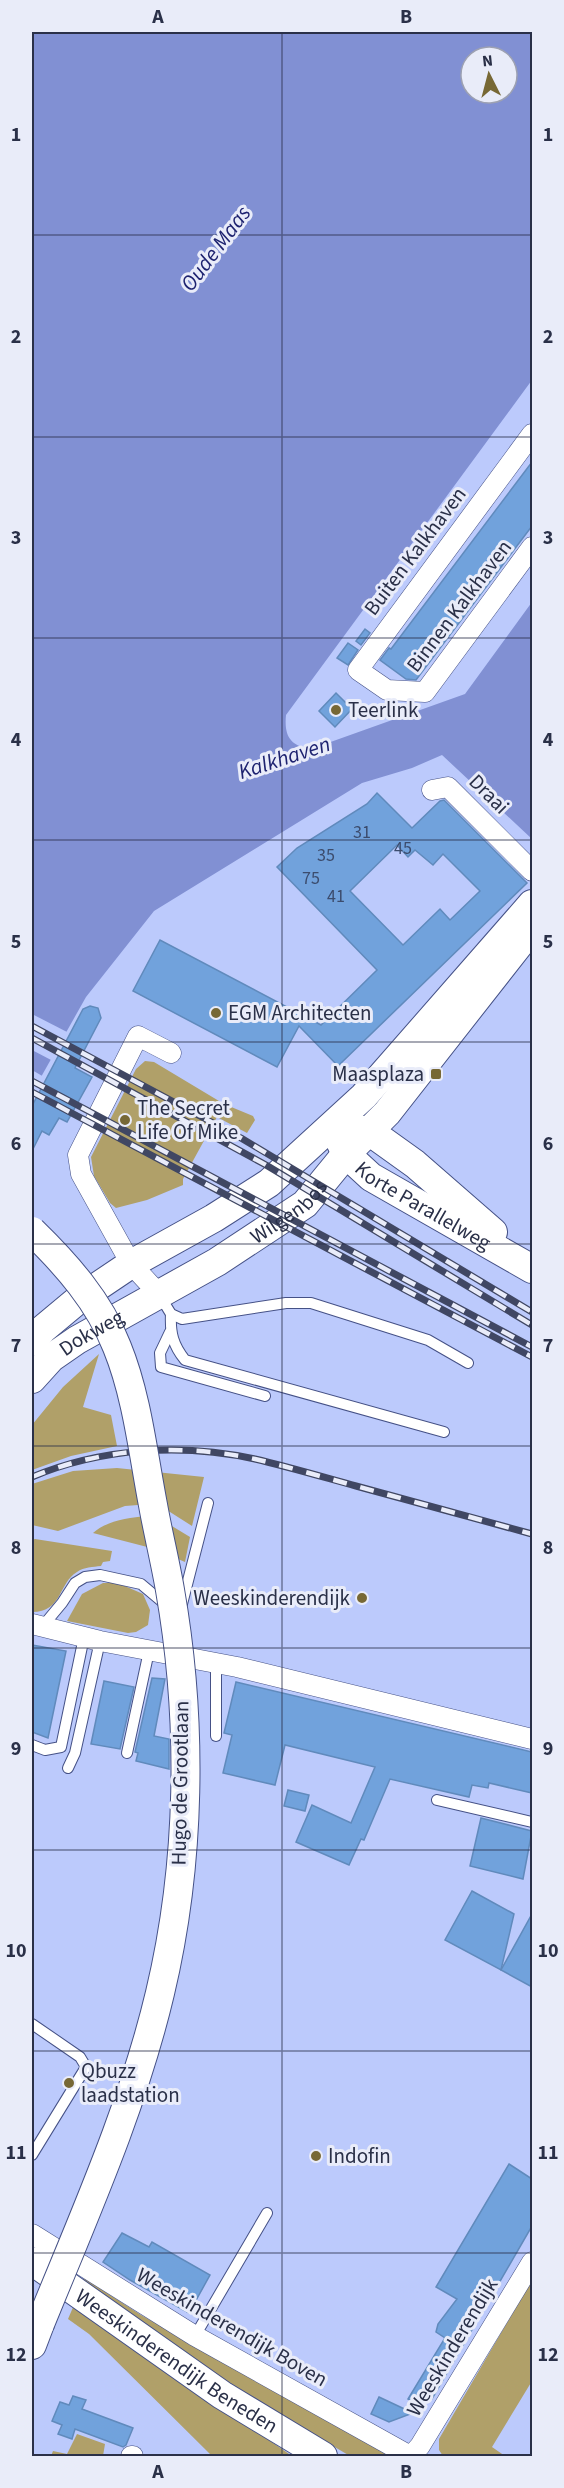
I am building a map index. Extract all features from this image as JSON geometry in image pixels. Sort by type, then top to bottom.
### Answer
[{"type":"main road","name":"Wilgenbos","points":[[131,1264],[214,1218],[269,1183],[363,1095],[532,904]]},
{"type":"main road","name":"Wilgenbos","points":[[165,1304],[217,1262],[304,1204],[346,1154],[387,1113],[510,966],[532,928]]},
{"type":"main road","name":"Korte Parallelweg","points":[[332,1124],[369,1131],[415,1164],[532,1268]]},
{"type":"main road","name":"Korte Parallelweg","points":[[332,1124],[346,1154],[371,1177],[532,1268]]},
{"type":"main road","name":"Hugo de Grootlaan","points":[[32,1232],[64,1263],[94,1303],[117,1347],[135,1408],[171,1591],[185,1733],[184,1814],[178,1886],[171,1941],[160,1993],[140,2067],[111,2150],[36,2335]]},
{"type":"main road","name":"Dokweg","points":[[32,1342],[79,1299],[131,1264]]},
{"type":"main road","name":"Dokweg","points":[[32,1379],[51,1358],[77,1340],[165,1304]]},
{"type":"main road","name":"Weeskinderendijk Beneden","points":[[32,2261],[222,2394],[323,2457]]},
{"type":"street","name":"Buiten Kalkhaven","points":[[387,690],[358,670],[532,434]]},
{"type":"street","name":"Binnen Kalkhaven","points":[[387,690],[425,692],[532,547]]},
{"type":"street","name":"Draai","points":[[432,790],[448,787],[532,871]]},
{"type":"street","points":[[165,1304],[131,1264],[81,1174],[78,1155],[138,1036],[171,1053]]},
{"type":"street","points":[[37,1625],[92,1639],[216,1663],[532,1739]]},
{"type":"street","name":"Weeskinderendijk Boven","points":[[32,2234],[195,2336],[411,2457]]},
{"type":"street","name":"Weeskinderendijk","points":[[411,2457],[420,2446],[532,2262]]},
{"type":"lane","points":[[165,1304],[182,1319],[286,1303],[311,1303],[428,1340],[468,1363]]},
{"type":"lane","points":[[165,1304],[170,1332],[177,1349],[185,1360],[444,1432]]},
{"type":"lane","points":[[170,1332],[160,1353],[161,1367],[265,1396]]},
{"type":"lane","points":[[169,1655],[208,1503]]},
{"type":"lane","points":[[37,1625],[63,1603],[75,1583],[85,1577],[100,1575],[141,1584],[167,1606],[177,1623]]},
{"type":"lane","points":[[32,1745],[45,1750],[61,1747],[92,1639]]},
{"type":"lane","points":[[68,1768],[75,1753],[92,1639]]},
{"type":"lane","points":[[127,1753],[149,1651]]},
{"type":"lane","points":[[216,1663],[216,1736]]},
{"type":"lane","points":[[437,1800],[532,1822]]},
{"type":"lane","points":[[32,2024],[80,2057],[86,2067],[32,2155]]},
{"type":"lane","points":[[195,2336],[267,2213]]},
{"type":"shaded area","points":[[145,1061],[154,1062],[224,1104],[253,1116],[255,1120],[247,1133],[217,1117],[183,1179],[183,1185],[147,1200],[116,1208],[110,1203],[94,1176],[91,1157],[136,1069]]},
{"type":"shaded area","points":[[99,1354],[83,1407],[111,1415],[117,1446],[71,1456],[32,1470],[32,1425],[63,1387]]},
{"type":"shaded area","points":[[117,1468],[204,1477],[192,1526],[170,1512],[151,1504],[125,1506],[58,1531],[32,1525],[32,1484],[73,1471]]},
{"type":"shaded area","points":[[147,1516],[162,1520],[190,1537],[185,1562],[155,1549],[93,1533],[112,1522]]},
{"type":"shaded area","points":[[32,1540],[112,1551],[110,1561],[103,1562],[101,1566],[77,1572],[66,1583],[55,1602],[42,1611],[32,1612]]},
{"type":"shaded area","points":[[103,1583],[118,1583],[143,1594],[150,1610],[148,1625],[136,1632],[128,1633],[67,1621],[82,1594]]},
{"type":"shaded area","points":[[84,2278],[141,2315],[391,2456],[350,2456],[205,2371],[81,2285]]},
{"type":"shaded area","points":[[532,2280],[532,2381],[492,2447],[505,2456],[443,2456],[439,2450],[439,2439]]},
{"type":"shaded area","points":[[74,2305],[292,2456],[212,2456],[89,2334],[68,2319]]},
{"type":"shaded area","points":[[77,2434],[105,2444],[103,2456],[51,2456],[53,2451],[67,2454]]},
{"type":"water","points":[[32,32],[532,32],[532,380],[286,715],[286,729],[293,742],[311,749],[465,694],[532,602],[532,839],[442,755],[412,768],[362,783],[154,911],[86,997],[32,1093]]},
{"type":"pier","points":[[32,1014],[69,1033],[53,1061],[32,1050]]},
{"type":"pier","points":[[32,1070],[44,1077],[32,1096]]},
{"type":"building","points":[[532,462],[532,526],[416,680],[406,679],[380,660],[389,648],[391,649]]},
{"type":"building","points":[[365,629],[370,633],[361,645],[356,641]]},
{"type":"building","points":[[348,643],[358,650],[348,665],[337,658]]},
{"type":"building","name":"Teerlink","points":[[336,693],[352,709],[335,727],[319,711]]},
{"type":"building","points":[[377,793],[412,828],[440,801],[444,800],[527,883],[338,1066],[299,1026],[277,1067],[133,991],[160,940],[321,1025],[377,970],[277,867],[297,848],[367,804]],"holes":[[[397,845],[408,857],[415,850],[433,865],[443,854],[480,891],[450,920],[440,909],[403,945],[350,891]]]},
{"type":"building","points":[[90,1006],[98,1008],[101,1018],[75,1068],[92,1077],[67,1122],[59,1118],[49,1135],[42,1131],[32,1151],[32,1106],[83,1009]]},
{"type":"building","points":[[32,1645],[66,1651],[48,1738],[32,1732]]},
{"type":"building","points":[[152,1678],[165,1679],[154,1736],[169,1739],[169,1769],[136,1761],[138,1753],[135,1752]]},
{"type":"building","points":[[104,1681],[134,1687],[120,1749],[91,1744]]},
{"type":"building","points":[[236,1682],[532,1752],[532,1793],[489,1783],[488,1788],[472,1785],[469,1797],[390,1779],[364,1840],[361,1839],[349,1865],[296,1842],[312,1805],[351,1823],[375,1767],[285,1745],[275,1785],[223,1773],[232,1735],[224,1733]]},
{"type":"building","points":[[288,1790],[309,1795],[305,1811],[284,1806]]},
{"type":"building","points":[[481,1818],[532,1831],[523,1879],[470,1866]]},
{"type":"building","points":[[472,1891],[514,1914],[501,1970],[445,1940]]},
{"type":"building","points":[[532,1914],[532,1987],[501,1970]]},
{"type":"building","points":[[509,2164],[532,2179],[532,2226],[432,2399],[428,2396],[422,2407],[408,2399],[445,2338],[436,2332],[438,2324],[457,2299],[436,2287]]},
{"type":"building","points":[[122,2233],[149,2247],[152,2242],[210,2275],[189,2313],[103,2262]]},
{"type":"building","points":[[73,2396],[86,2400],[82,2409],[133,2428],[126,2445],[123,2447],[75,2429],[72,2439],[58,2434],[62,2425],[52,2421],[60,2402],[69,2405]]},
{"type":"building","points":[[379,2397],[413,2413],[389,2422],[371,2414]]},
{"type":"railway","points":[[32,1026],[241,1138],[532,1312]]},
{"type":"railway","points":[[32,1038],[266,1165],[532,1325]]},
{"type":"railway","points":[[32,1081],[532,1347]]},
{"type":"railway","points":[[32,1092],[532,1357]]},
{"type":"railway","points":[[32,1477],[58,1467],[113,1454],[170,1450],[227,1454],[280,1465],[532,1534]]},
{"type":"place","name":"Teerlink","points":[[336,710]]},
{"type":"place","name":"EGM Architecten","points":[[216,1013]]},
{"type":"place","name":"Maasplaza","points":[[436,1074]]},
{"type":"place","name":"The Secret Life Of Mike","points":[[125,1120]]},
{"type":"place","name":"Weeskinderendijk","points":[[362,1598]]},
{"type":"place","name":"Qbuzz laadstation","points":[[69,2083]]},
{"type":"place","name":"Indofin","points":[[316,2156]]},
{"type":"water label","name":"Oude Maas","points":[[215,248]]},
{"type":"water label","name":"Kalkhaven","points":[[284,757]]}]
